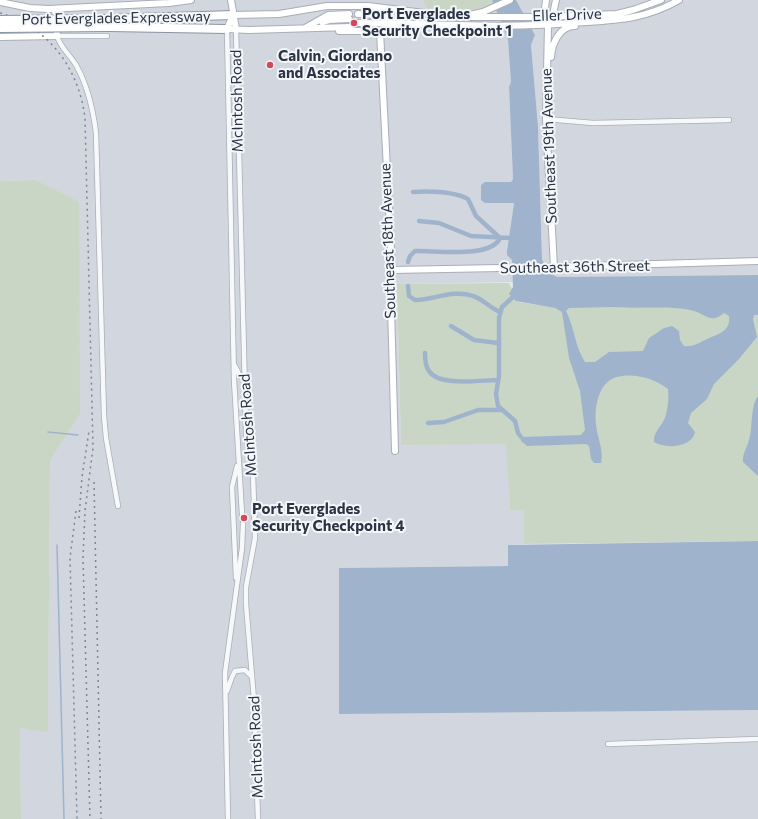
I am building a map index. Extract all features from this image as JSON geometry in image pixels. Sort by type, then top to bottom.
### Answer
[{"type":"highway","name":"Port Everglades Expressway","points":[[0,28],[233,15]]},
{"type":"highway","name":"Port Everglades Expressway","points":[[0,20],[109,23],[227,29]]},
{"type":"street","points":[[0,2],[30,8],[55,9],[169,3],[191,0]]},
{"type":"street","points":[[231,0],[236,29]]},
{"type":"street","points":[[448,26],[456,17],[478,13],[510,0]]},
{"type":"street","points":[[544,17],[546,0]]},
{"type":"street","points":[[548,25],[554,16],[556,0]]},
{"type":"street","name":"Eller Drive","points":[[233,15],[279,14],[327,6],[378,7],[456,17],[544,17],[617,14],[661,0]]},
{"type":"street","name":"Eller Drive","points":[[399,23],[378,15],[358,21],[448,26],[532,26],[598,22],[644,15],[660,10],[679,0]]},
{"type":"street","points":[[378,7],[378,15]]},
{"type":"street","points":[[55,9],[57,36],[75,63],[85,83],[92,107],[96,133],[104,416],[106,438],[118,506]]},
{"type":"street","points":[[227,29],[233,15]]},
{"type":"street","name":"Southeast 19th Avenue","points":[[544,17],[548,25],[546,118],[551,267]]},
{"type":"street","name":"Eller Drive","points":[[304,29],[349,21]]},
{"type":"street","points":[[546,109],[550,103],[551,57],[554,40],[569,26],[585,26],[598,22]]},
{"type":"street","name":"Eller Drive","points":[[227,29],[380,31],[399,23]]},
{"type":"street","name":"McIntosh Road","points":[[227,29],[234,363],[238,462],[242,514]]},
{"type":"street","name":"McIntosh Road","points":[[236,29],[246,434],[253,474],[255,538],[246,587],[252,676],[258,819]]},
{"type":"street","name":"Southeast 18th Avenue","points":[[380,31],[392,270],[391,307],[395,451]]},
{"type":"street","points":[[0,37],[107,36]]},
{"type":"street","points":[[546,118],[593,123],[729,120]]},
{"type":"street","name":"Southeast 36th Street","points":[[392,270],[758,261]]},
{"type":"street","points":[[234,363],[240,376],[244,378]]},
{"type":"street","name":"McIntosh Road","points":[[236,589],[232,487],[238,462]]},
{"type":"street","name":"McIntosh Road","points":[[228,819],[225,673],[242,548],[242,523]]},
{"type":"street","points":[[226,697],[232,677],[236,671],[245,670],[252,676]]},
{"type":"street","points":[[608,744],[758,739]]},
{"type":"shaded area","points":[[0,0],[492,0],[508,40],[511,82],[509,88],[513,179],[511,182],[485,182],[485,203],[514,203],[507,251],[507,255],[512,260],[513,282],[397,284],[401,445],[507,443],[510,510],[524,509],[524,544],[508,545],[509,566],[339,568],[339,713],[758,710],[758,819],[21,819],[20,728],[48,731],[50,461],[80,414],[35,180],[0,181]]},
{"type":"shaded area","points":[[516,0],[758,0],[758,275],[556,277],[548,272],[542,259],[538,126],[531,45],[535,35]]},
{"type":"green space","points":[[423,0],[492,0],[494,4],[477,9],[453,10],[427,8]]},
{"type":"green space","points":[[35,180],[79,202],[80,414],[50,461],[48,732],[20,728],[21,819],[0,819],[0,181]]},
{"type":"green space","points":[[509,283],[519,302],[551,307],[758,305],[758,541],[524,544],[524,510],[510,510],[506,444],[401,445],[397,284]]},
{"type":"water","points":[[492,0],[516,0],[535,35],[531,45],[538,126],[542,259],[548,272],[557,277],[758,275],[758,315],[754,315],[753,319],[757,337],[739,359],[714,384],[707,399],[691,413],[688,423],[695,432],[693,437],[684,444],[678,446],[665,446],[654,442],[656,433],[664,420],[666,413],[668,389],[658,382],[634,376],[622,376],[614,378],[608,382],[603,387],[597,401],[596,424],[602,453],[601,463],[594,463],[591,459],[589,446],[586,444],[527,446],[521,441],[521,437],[581,435],[585,430],[580,391],[569,358],[562,312],[555,308],[516,301],[509,294],[513,287],[512,260],[507,255],[507,251],[514,203],[485,203],[481,200],[481,185],[485,182],[511,182],[513,179],[509,87],[511,82],[508,40]],"holes":[[[569,308],[686,309],[709,318],[716,318],[724,313],[729,316],[729,322],[728,326],[722,332],[692,346],[684,346],[680,340],[679,331],[672,326],[664,328],[649,338],[643,351],[609,352],[595,362],[585,362],[581,355],[566,311]]]},
{"type":"water","points":[[758,396],[758,476],[743,462],[743,459],[750,435],[755,401]]},
{"type":"water","points":[[758,541],[758,710],[339,714],[339,568],[508,566],[508,545]]},
{"type":"waterway","points":[[408,262],[410,256],[415,251],[474,251],[495,245],[500,238],[476,216],[468,199],[448,193],[413,192]]},
{"type":"waterway","points":[[419,221],[439,223],[471,236],[510,238]]},
{"type":"waterway","points":[[408,286],[409,296],[415,300],[451,294],[466,294],[477,297],[500,312]]},
{"type":"waterway","points":[[512,298],[502,307],[499,318],[499,376],[496,394],[498,406],[515,421],[518,433],[521,437]]},
{"type":"waterway","points":[[451,326],[474,340],[498,343]]},
{"type":"waterway","points":[[425,353],[429,371],[434,376],[442,379],[461,382],[498,380]]},
{"type":"waterway","points":[[428,423],[444,422],[478,410],[501,410]]},
{"type":"waterway","points":[[48,432],[78,435]]},
{"type":"waterway","points":[[57,545],[64,819]]},
{"type":"tunnel","points":[[349,19],[358,19]]},
{"type":"tunnel","points":[[350,27],[358,27]]},
{"type":"tunnel","points":[[242,514],[243,523]]},
{"type":"railway","points":[[0,13],[33,28],[47,39],[59,52],[76,83],[82,100],[85,118],[93,448],[85,511],[83,558],[90,819]]},
{"type":"railway","points":[[79,518],[82,477],[89,431]]},
{"type":"railway","points":[[94,482],[101,819]]},
{"type":"railway","points":[[76,511],[70,558],[77,819]]},
{"type":"place","name":"Port Everglades Security Checkpoint 1","points":[[354,23]]},
{"type":"place","name":"Calvin, Giordano and Associates","points":[[270,65]]},
{"type":"place","name":"Port Everglades Security Checkpoint 4","points":[[244,518]]}]
